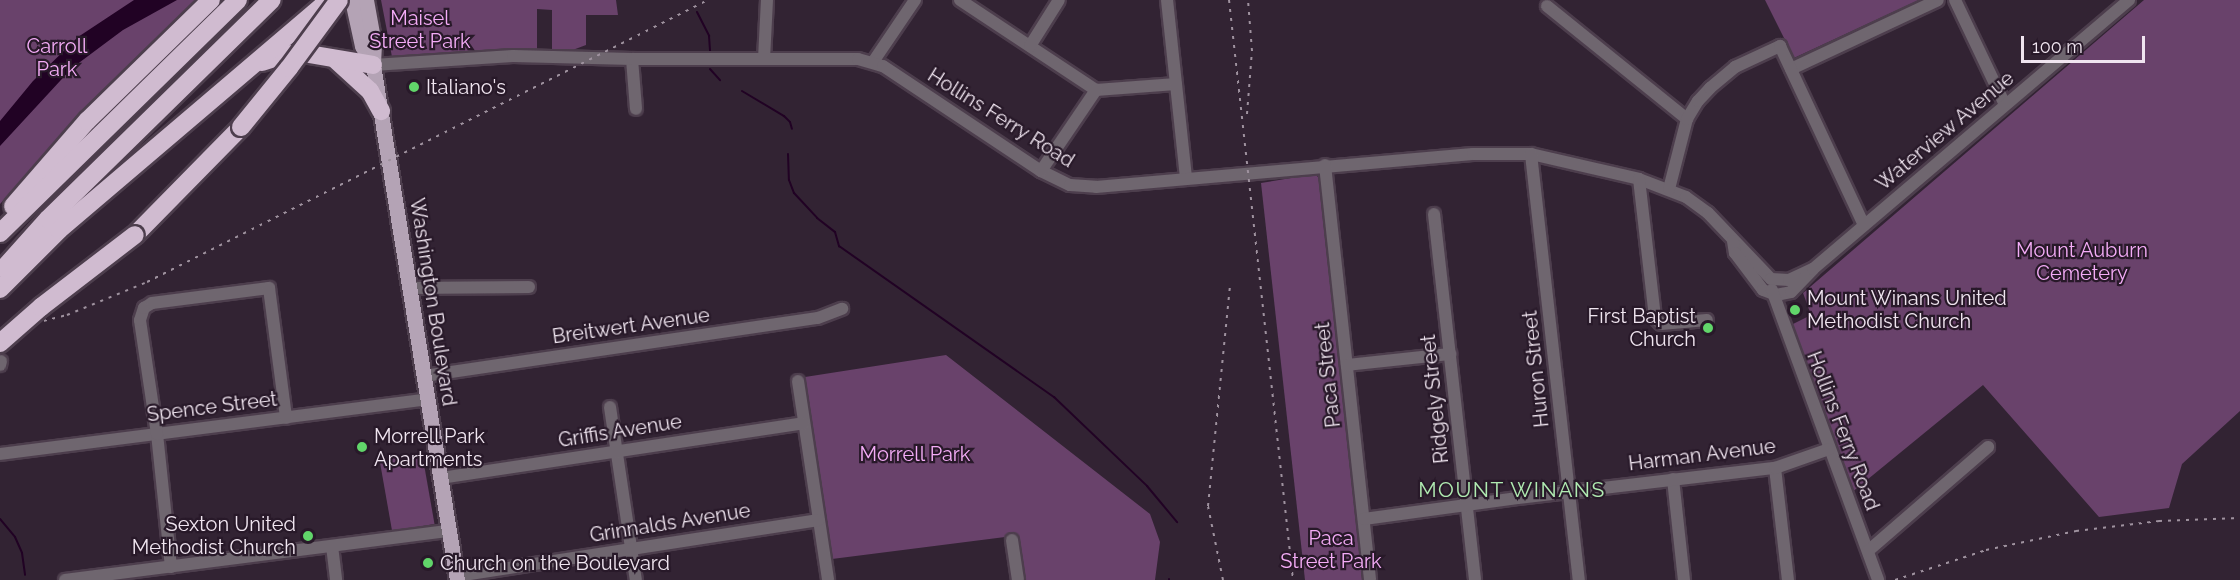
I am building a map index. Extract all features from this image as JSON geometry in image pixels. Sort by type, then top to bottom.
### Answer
[{"type":"highway","points":[[0,223],[22,193],[87,121],[211,0]]},
{"type":"highway","points":[[0,233],[238,0]]},
{"type":"highway","points":[[0,272],[48,219],[272,0]]},
{"type":"highway","points":[[0,289],[59,230],[329,0]]},
{"type":"highway","points":[[0,356],[41,307],[135,235],[241,127],[290,68],[339,0]]},
{"type":"highway","points":[[245,72],[267,60],[283,55],[303,53],[373,65]]},
{"type":"highway","points":[[332,57],[358,78],[381,111]]},
{"type":"main road","name":"Washington Boulevard","points":[[352,0],[362,46],[373,65]]},
{"type":"main road","name":"Washington Boulevard","points":[[366,0],[374,44],[373,65],[457,578]]},
{"type":"street","points":[[764,59],[767,0]]},
{"type":"street","points":[[873,62],[915,0]]},
{"type":"street","points":[[960,0],[1095,90],[1176,84]]},
{"type":"street","points":[[1030,46],[1059,0]]},
{"type":"street","points":[[1167,0],[1186,178]]},
{"type":"street","points":[[1791,69],[1938,0]]},
{"type":"street","points":[[1955,0],[2005,105]]},
{"type":"street","name":"Waterview Avenue","points":[[1773,295],[1789,293],[1863,225],[2129,0]]},
{"type":"street","points":[[1547,6],[1687,119]]},
{"type":"street","points":[[1670,189],[1687,119],[1698,101],[1722,76],[1780,46],[1863,225]]},
{"type":"street","name":"Hollins Ferry Road","points":[[373,65],[513,56],[632,59],[858,58],[873,62],[1059,182],[1082,187],[1473,154],[1532,154],[1639,179],[1670,189],[1703,208],[1771,279],[1773,295],[1878,580]]},
{"type":"street","points":[[632,59],[636,109]]},
{"type":"street","points":[[1041,171],[1095,90]]},
{"type":"street","name":"Huron Street","points":[[1532,154],[1579,580]]},
{"type":"street","name":"Paca Street","points":[[1325,165],[1370,580]]},
{"type":"street","points":[[1639,179],[1654,313],[1657,322],[1661,324],[1707,320]]},
{"type":"street","name":"Ridgely Street","points":[[1434,214],[1475,580]]},
{"type":"street","name":"Hollins Ferry Road","points":[[1733,241],[1736,253],[1757,284],[1773,295]]},
{"type":"street","name":"Waterview Avenue","points":[[1771,279],[1790,280],[1813,269]]},
{"type":"street","points":[[410,288],[529,287]]},
{"type":"street","points":[[171,567],[157,434],[140,320],[144,308],[152,303],[269,288],[286,418]]},
{"type":"street","name":"Breitwert Avenue","points":[[424,376],[818,318],[842,309]]},
{"type":"street","points":[[1347,365],[1450,354]]},
{"type":"street","points":[[798,381],[828,580]]},
{"type":"street","name":"Spence Street","points":[[0,454],[428,399]]},
{"type":"street","points":[[610,407],[636,580]]},
{"type":"street","name":"Griffis Avenue","points":[[441,478],[804,423]]},
{"type":"street","points":[[1868,551],[1988,447]]},
{"type":"street","name":"Harman Avenue","points":[[1364,519],[1467,507],[1569,491],[1775,468],[1830,449]]},
{"type":"street","points":[[1775,468],[1788,580]]},
{"type":"street","points":[[1673,479],[1684,580]]},
{"type":"street","name":"Grinnalds Avenue","points":[[457,578],[819,520]]},
{"type":"street","points":[[65,580],[449,531]]},
{"type":"street","points":[[1012,540],[1018,580]]},
{"type":"street","points":[[332,546],[336,580]]},
{"type":"green space","name":"Carroll Park","points":[[0,0],[199,0],[95,101],[0,204]]},
{"type":"green space","name":"Maisel Street Park","points":[[381,0],[616,0],[618,15],[586,15],[586,45],[570,51],[552,52],[552,10],[537,9],[537,51],[482,50],[393,62]]},
{"type":"green space","points":[[1765,0],[1919,0],[1794,58]]},
{"type":"green space","name":"Mount Auburn Cemetery","points":[[2144,0],[2240,0],[2240,411],[2182,464],[2169,508],[2099,517],[1983,385],[1851,493],[1789,326],[1811,315],[1803,293]]},
{"type":"green space","name":"Paca Street Park","points":[[1315,174],[1319,178],[1363,580],[1305,580],[1261,183]]},
{"type":"green space","name":"Morrell Park","points":[[946,355],[1150,514],[1160,542],[1155,580],[1020,580],[1013,536],[832,559],[805,377]]},
{"type":"green space","points":[[422,453],[435,524],[392,531],[380,460]]},
{"type":"shaded area","points":[[134,0],[177,0],[123,30],[72,68],[0,146],[0,121],[33,81],[78,37]]},
{"type":"waterway","points":[[697,12],[709,36],[710,51]]},
{"type":"waterway","points":[[710,69],[720,80]]},
{"type":"waterway","points":[[742,91],[784,116],[790,122],[792,129]]},
{"type":"waterway","points":[[788,154],[789,180],[794,193],[817,218],[835,232],[839,246],[1054,397],[1147,486],[1177,522]]},
{"type":"waterway","points":[[0,519],[15,537],[22,553],[25,575]]},
{"type":"railway","points":[[0,332],[67,315],[147,282],[708,0]]},
{"type":"railway","points":[[1229,0],[1293,580]]},
{"type":"railway","points":[[1247,114],[1252,51],[1248,0]]},
{"type":"railway","points":[[1223,580],[1208,506],[1230,284]]},
{"type":"railway","points":[[1895,580],[1986,550],[2076,531],[2159,521],[2240,518]]},
{"type":"place","name":"Italiano's","points":[[414,87]]},
{"type":"place","name":"Mount Winans United Methodist Church","points":[[1795,310]]},
{"type":"place","name":"First Baptist Church","points":[[1708,328]]},
{"type":"place","name":"Morrell Park Apartments","points":[[362,447]]},
{"type":"place","name":"Sexton United Methodist Church","points":[[308,536]]},
{"type":"place","name":"Church on the Boulevard","points":[[428,563]]},
{"type":"district","name":"MOUNT WINANS","points":[[1512,490]]}]
